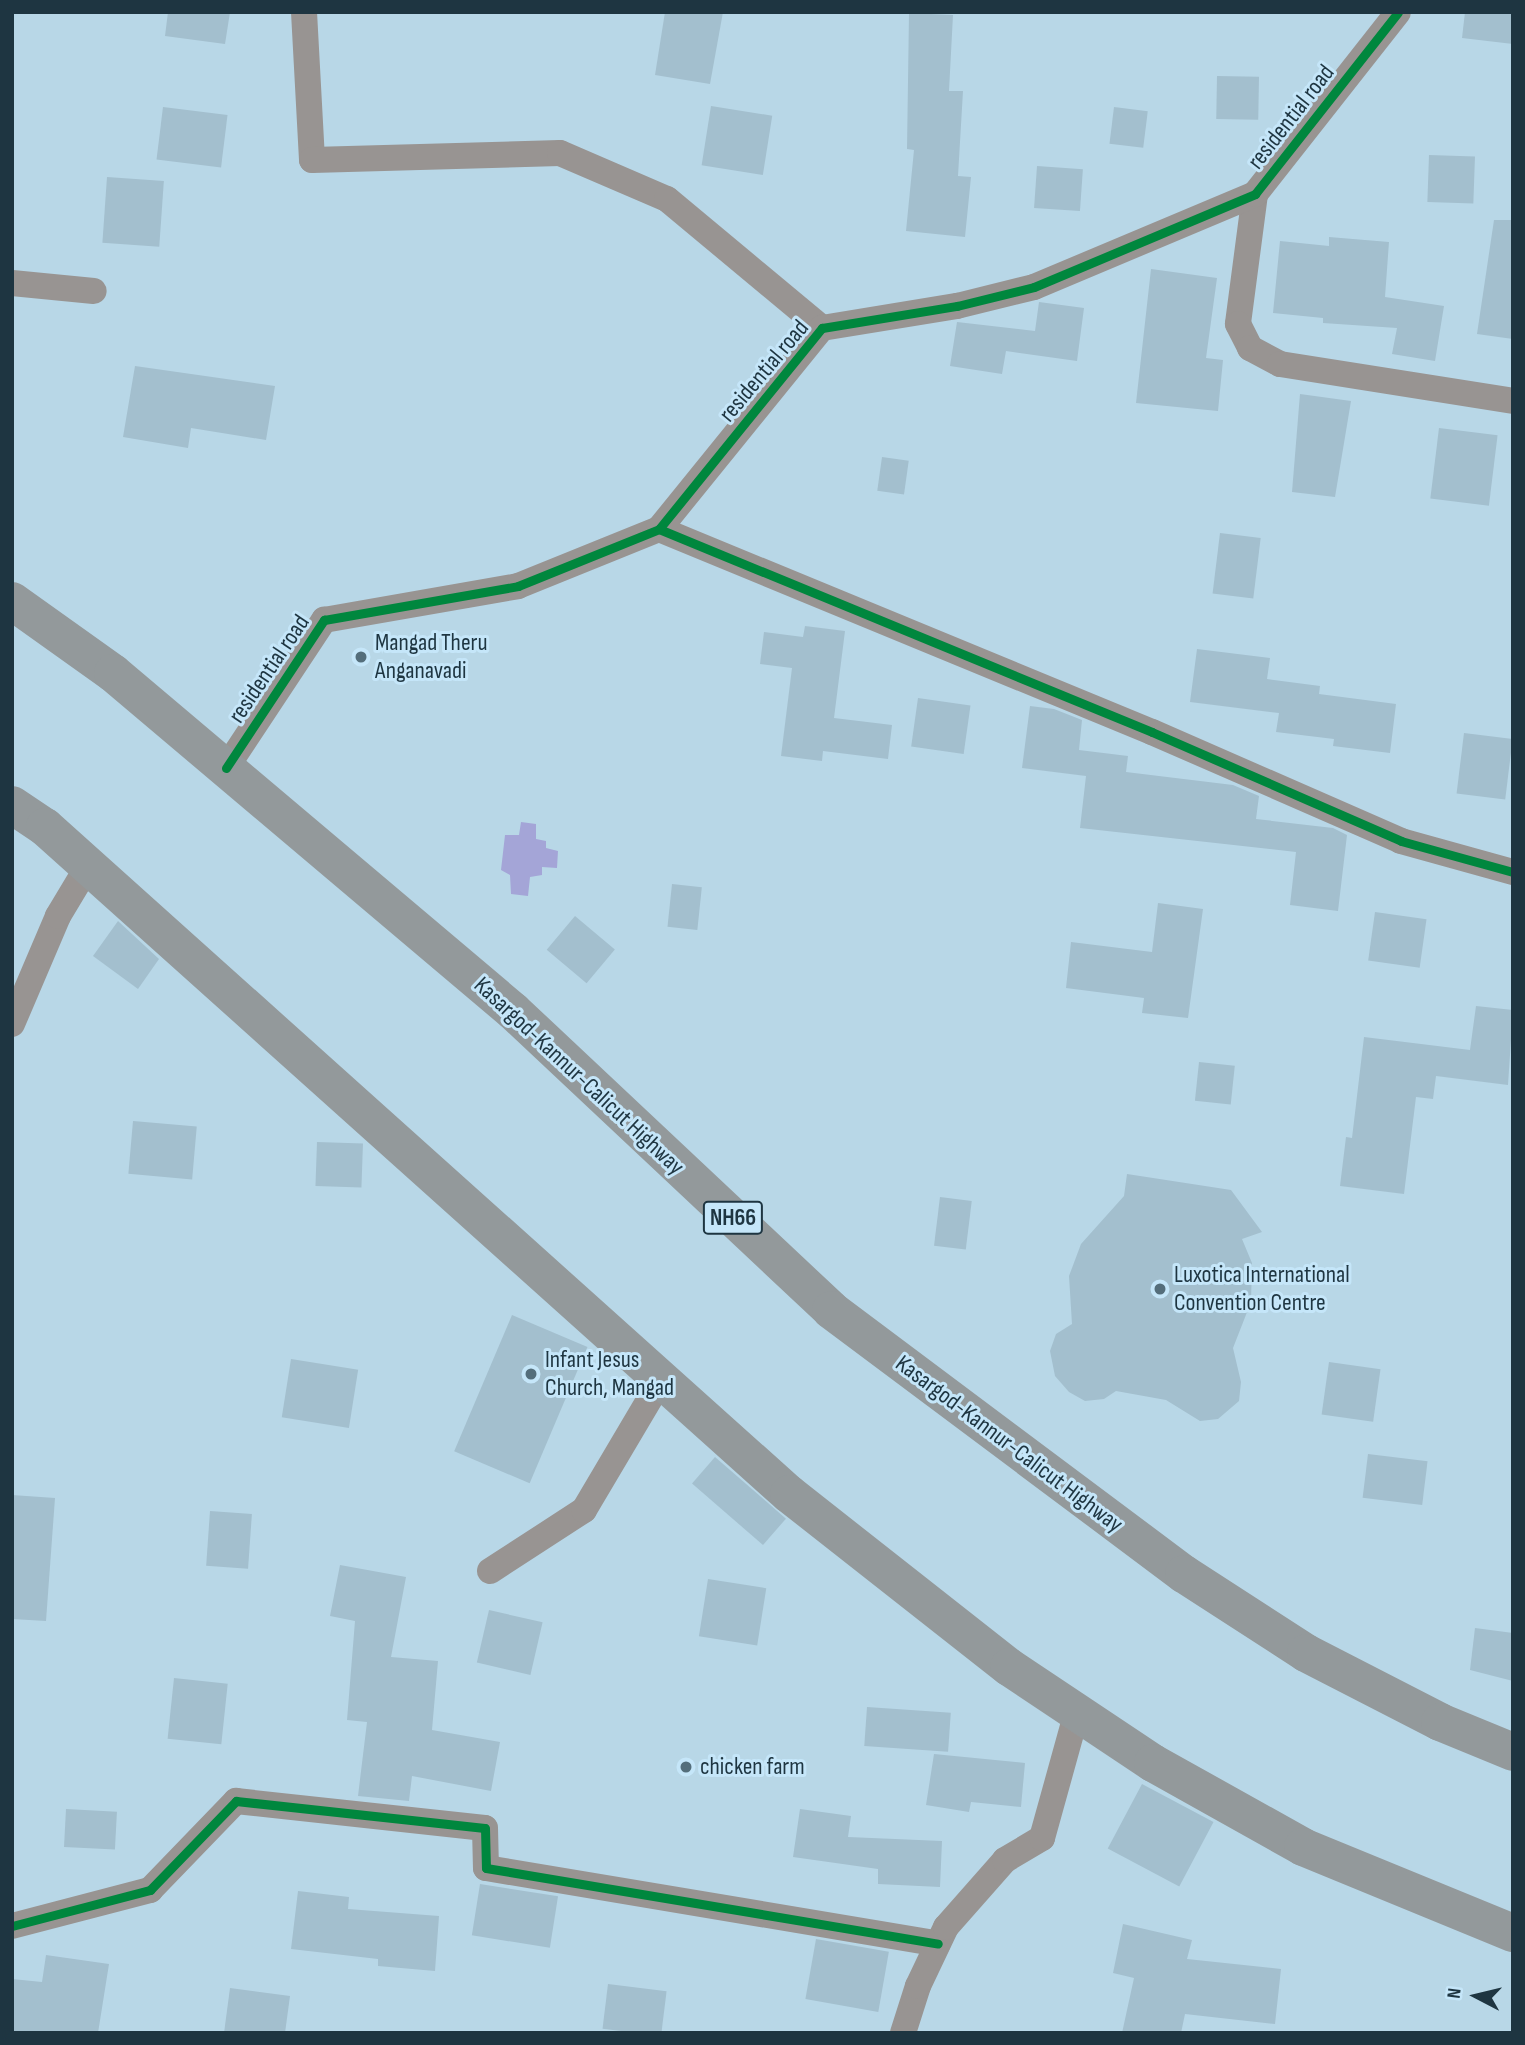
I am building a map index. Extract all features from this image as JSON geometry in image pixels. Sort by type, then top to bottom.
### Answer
[{"type":"highway","name":"Kasargod-Kannur-Calicut Highway","points":[[12,601],[113,673],[513,1012],[831,1310],[1070,1493],[1307,1653],[1440,1722],[1513,1752]]},
{"type":"highway","points":[[12,805],[88,866],[789,1494],[1009,1667],[1153,1763],[1303,1847],[1513,1933]]},
{"type":"street","points":[[304,12],[312,160],[559,153],[667,199],[822,328]]},
{"type":"street","name":"residential road","points":[[226,768],[324,620],[518,586],[659,529],[822,328],[957,306],[1034,287],[1255,194],[1398,12]]},
{"type":"street","points":[[1255,194],[1238,324],[1250,348],[1280,364],[1513,401]]},
{"type":"street","points":[[12,283],[94,291]]},
{"type":"street","points":[[659,529],[1152,732],[1401,841],[1513,872]]},
{"type":"street","points":[[12,1024],[58,916],[88,866]]},
{"type":"street","points":[[490,1571],[584,1510],[661,1380]]},
{"type":"street","points":[[903,2033],[946,1927],[1006,1860],[1042,1838],[1077,1712]]},
{"type":"street","points":[[12,1926],[150,1890],[236,1801],[485,1828],[486,1868],[598,1883],[938,1944]]},
{"type":"water","points":[[521,822],[536,824],[536,839],[546,841],[546,848],[558,851],[557,868],[542,867],[542,875],[530,877],[528,896],[511,894],[510,875],[501,870],[505,835],[519,835]]},
{"type":"building","points":[[168,12],[230,12],[225,44],[165,36]]},
{"type":"building","points":[[665,12],[723,12],[710,84],[655,75]]},
{"type":"building","points":[[1465,12],[1513,12],[1513,44],[1462,38]]},
{"type":"building","points":[[909,13],[953,15],[949,91],[963,91],[958,176],[971,177],[965,237],[906,231],[914,150],[907,149]]},
{"type":"building","points":[[1217,76],[1259,77],[1258,120],[1216,119]]},
{"type":"building","points":[[711,106],[772,116],[763,175],[702,165]]},
{"type":"building","points":[[163,107],[228,115],[221,168],[157,160]]},
{"type":"building","points":[[1114,107],[1148,111],[1143,148],[1109,144]]},
{"type":"building","points":[[1429,155],[1475,157],[1473,204],[1427,202]]},
{"type":"building","points":[[1037,166],[1083,169],[1080,211],[1034,208]]},
{"type":"building","points":[[107,177],[164,181],[159,247],[102,243]]},
{"type":"building","points":[[1494,220],[1513,220],[1513,339],[1477,334]]},
{"type":"building","points":[[1329,237],[1389,242],[1385,297],[1444,306],[1435,361],[1392,354],[1397,328],[1323,323],[1323,318],[1273,313],[1280,241],[1329,246]]},
{"type":"building","points":[[1151,269],[1217,278],[1206,358],[1223,360],[1218,411],[1136,403]]},
{"type":"building","points":[[1039,302],[1084,308],[1077,361],[1006,351],[1002,374],[950,366],[957,322],[1035,331]]},
{"type":"building","points":[[135,366],[275,386],[266,440],[191,428],[188,448],[123,437]]},
{"type":"building","points":[[1300,394],[1351,401],[1335,497],[1292,492]]},
{"type":"building","points":[[1439,428],[1498,435],[1489,506],[1430,498]]},
{"type":"building","points":[[882,457],[909,461],[904,494],[877,491]]},
{"type":"building","points":[[1220,533],[1261,538],[1253,599],[1213,594]]},
{"type":"building","points":[[805,626],[845,631],[834,718],[892,725],[888,759],[823,751],[822,761],[781,756],[792,668],[760,664],[764,632],[803,637]]},
{"type":"building","points":[[1197,649],[1270,658],[1267,679],[1320,686],[1319,694],[1396,704],[1390,753],[1333,746],[1334,739],[1276,732],[1279,713],[1190,702]]},
{"type":"building","points":[[918,698],[970,705],[964,754],[911,747]]},
{"type":"building","points":[[1030,706],[1054,709],[1082,720],[1079,750],[1128,756],[1126,772],[1233,785],[1259,796],[1256,819],[1333,828],[1347,835],[1338,911],[1290,905],[1296,852],[1080,828],[1086,776],[1022,768]]},
{"type":"building","points":[[1464,733],[1513,739],[1505,800],[1457,794]]},
{"type":"building","points":[[672,884],[702,887],[697,930],[668,927]]},
{"type":"building","points":[[1158,903],[1203,909],[1188,1018],[1142,1013],[1144,998],[1066,988],[1071,942],[1152,952]]},
{"type":"building","points":[[1375,912],[1426,919],[1420,968],[1368,961]]},
{"type":"building","points":[[575,916],[615,949],[587,983],[547,950]]},
{"type":"building","points":[[118,921],[159,959],[138,989],[93,956]]},
{"type":"building","points":[[1476,1006],[1513,1010],[1508,1085],[1436,1076],[1433,1099],[1416,1097],[1404,1194],[1340,1186],[1346,1137],[1352,1138],[1364,1037],[1470,1050]]},
{"type":"building","points":[[1199,1062],[1235,1066],[1231,1105],[1195,1101]]},
{"type":"building","points":[[133,1121],[197,1127],[192,1179],[128,1174]]},
{"type":"building","points":[[317,1142],[363,1144],[361,1188],[315,1186]]},
{"type":"building","name":"Luxotica International Convention Centre","points":[[1127,1174],[1231,1190],[1262,1232],[1242,1239],[1252,1263],[1251,1302],[1233,1348],[1241,1382],[1239,1401],[1218,1419],[1200,1421],[1166,1400],[1116,1391],[1104,1399],[1085,1401],[1069,1392],[1055,1376],[1050,1351],[1056,1334],[1072,1324],[1069,1276],[1081,1244],[1124,1196]]},
{"type":"building","points":[[940,1197],[972,1201],[966,1250],[934,1246]]},
{"type":"building","points":[[512,1315],[587,1347],[530,1483],[454,1451]]},
{"type":"building","points":[[291,1359],[358,1370],[349,1428],[282,1417]]},
{"type":"building","points":[[1329,1362],[1380,1369],[1373,1422],[1322,1414]]},
{"type":"building","points":[[1368,1454],[1428,1461],[1422,1505],[1363,1498]]},
{"type":"building","points":[[715,1457],[786,1519],[763,1545],[692,1483]]},
{"type":"building","points":[[12,1495],[55,1498],[46,1621],[12,1619]]},
{"type":"building","points":[[210,1511],[252,1514],[248,1569],[206,1566]]},
{"type":"building","points":[[340,1565],[406,1577],[391,1657],[438,1661],[432,1730],[500,1742],[491,1791],[412,1776],[409,1801],[358,1796],[367,1722],[347,1720],[355,1621],[330,1616]]},
{"type":"building","points":[[708,1579],[766,1588],[757,1646],[699,1636]]},
{"type":"building","points":[[489,1610],[543,1622],[530,1675],[477,1663]]},
{"type":"building","points":[[1475,1628],[1513,1633],[1513,1681],[1470,1670]]},
{"type":"building","points":[[174,1678],[228,1684],[221,1744],[168,1739]]},
{"type":"building","points":[[867,1707],[951,1713],[948,1752],[864,1746]]},
{"type":"building","points":[[934,1754],[1025,1763],[1021,1807],[971,1802],[969,1812],[926,1805]]},
{"type":"building","points":[[1142,1784],[1214,1822],[1179,1886],[1108,1848]]},
{"type":"building","points":[[66,1809],[117,1812],[115,1850],[64,1847]]},
{"type":"building","points":[[800,1809],[851,1816],[848,1837],[942,1841],[940,1887],[878,1884],[878,1869],[793,1857]]},
{"type":"building","points":[[480,1884],[558,1896],[550,1948],[472,1935]]},
{"type":"building","points":[[298,1891],[349,1897],[348,1909],[439,1916],[435,1971],[378,1966],[378,1959],[291,1949]]},
{"type":"building","points":[[1123,1924],[1192,1940],[1187,1959],[1281,1969],[1275,2024],[1185,2014],[1181,2033],[1122,2033],[1134,1978],[1113,1973]]},
{"type":"building","points":[[816,1939],[889,1952],[878,2012],[805,1999]]},
{"type":"building","points":[[46,1955],[109,1964],[98,2033],[12,2033],[12,1979],[42,1982]]},
{"type":"building","points":[[608,1984],[667,1991],[661,2033],[603,2029]]},
{"type":"building","points":[[230,1988],[290,1996],[285,2033],[224,2033]]},
{"type":"cycle path","points":[[226,768],[324,620],[518,586],[659,529],[822,328],[957,306],[1034,287],[1255,194],[1398,12]]},
{"type":"cycle path","points":[[659,529],[1152,732],[1401,841],[1513,872]]},
{"type":"cycle path","points":[[12,1926],[150,1890],[236,1801],[485,1828],[486,1868],[938,1944]]},
{"type":"place","name":"Mangad Theru Anganavadi","points":[[361,657]]},
{"type":"place","name":"Luxotica International Convention Centre","points":[[1160,1289]]},
{"type":"place","name":"Infant Jesus Church, Mangad","points":[[531,1374]]},
{"type":"place","name":"chicken farm","points":[[686,1767]]}]
